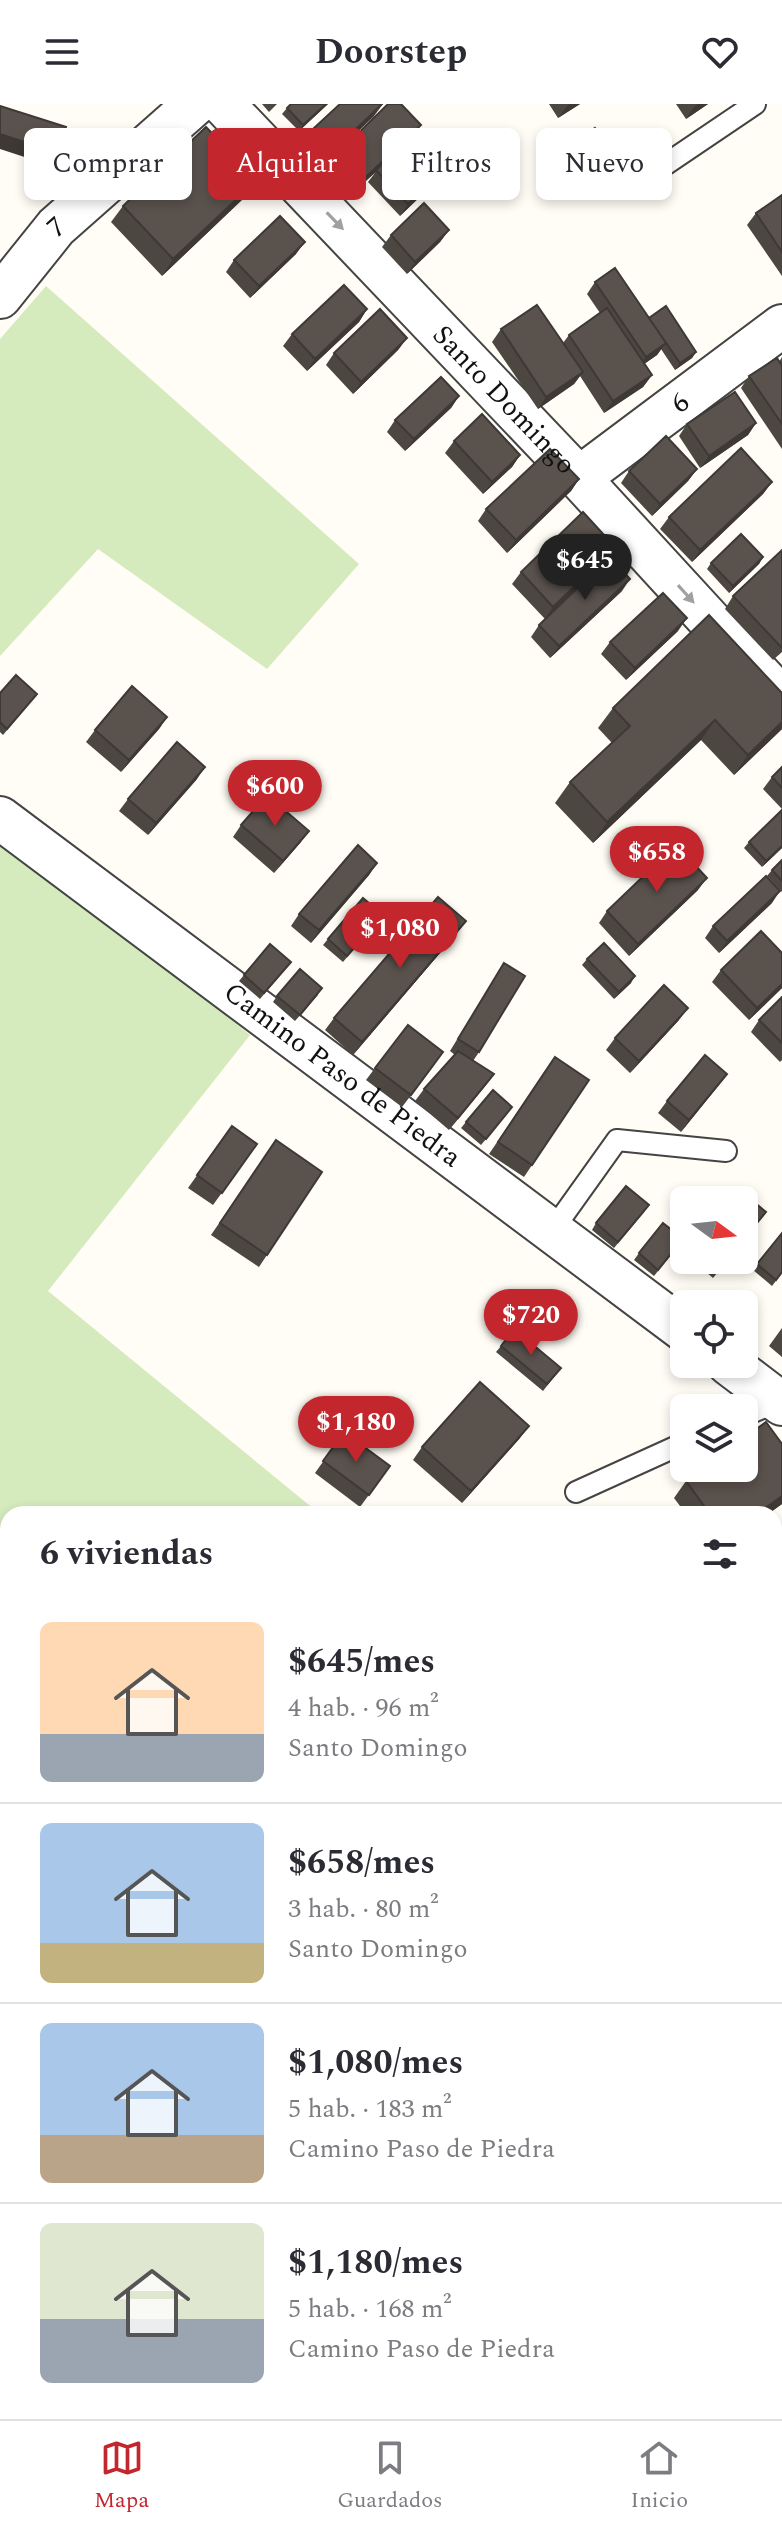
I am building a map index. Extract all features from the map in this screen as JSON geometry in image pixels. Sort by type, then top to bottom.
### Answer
[{"type":"street","name":"7","points":[[0,297],[56,227],[195,104]]},
{"type":"street","name":"Santo Domingo","points":[[223,104],[579,478],[782,699]]},
{"type":"street","name":"6","points":[[579,478],[782,326]]},
{"type":"street","name":"Camino Paso de Piedra","points":[[0,818],[670,1320]]},
{"type":"street","points":[[742,1378],[768,1407]]},
{"type":"lane","points":[[672,160],[755,104]]},
{"type":"lane","points":[[552,1231],[617,1140],[726,1151]]},
{"type":"lane","points":[[576,1492],[670,1449]]},
{"type":"green space","points":[[46,286],[359,564],[267,669],[98,549],[0,656],[0,339]]},
{"type":"green space","points":[[0,832],[250,1035],[48,1291],[310,1506],[0,1506]]},
{"type":"building","points":[[291,104],[326,104],[303,125],[287,108]]},
{"type":"building","points":[[340,104],[382,104],[357,128],[314,128]]},
{"type":"building","points":[[388,104],[401,104],[421,125],[418,128],[382,128],[382,162],[366,177],[366,128],[363,128]]},
{"type":"building","points":[[0,106],[66,127],[24,128],[24,142],[0,134]]},
{"type":"building","points":[[206,127],[208,129],[208,200],[236,200],[173,259],[123,206],[129,200],[192,200],[192,140]]},
{"type":"building","points":[[782,195],[782,252],[756,213]]},
{"type":"building","points":[[424,203],[449,230],[415,262],[391,235]]},
{"type":"building","points":[[280,216],[305,242],[259,286],[234,260]]},
{"type":"building","points":[[615,268],[666,343],[646,357],[595,282]]},
{"type":"building","points":[[344,285],[367,309],[315,359],[292,334]]},
{"type":"building","points":[[537,305],[583,372],[546,397],[501,329]]},
{"type":"building","points":[[666,306],[696,352],[680,363],[649,318]]},
{"type":"building","points":[[607,308],[652,375],[613,401],[569,335]]},
{"type":"building","points":[[380,309],[407,338],[361,382],[334,353]]},
{"type":"building","points":[[777,358],[782,366],[782,424],[749,376]]},
{"type":"building","points":[[441,377],[459,396],[414,439],[395,420]]},
{"type":"building","points":[[735,392],[756,423],[709,456],[687,424]]},
{"type":"building","points":[[482,414],[520,455],[492,482],[454,441]]},
{"type":"building","points":[[666,436],[697,469],[660,504],[629,471]]},
{"type":"building","points":[[741,448],[772,482],[700,550],[669,517]]},
{"type":"building","points":[[550,449],[579,479],[516,540],[486,509]]},
{"type":"building","points":[[583,512],[615,547],[553,607],[521,572]]},
{"type":"building","points":[[741,534],[763,557],[733,586],[711,563]]},
{"type":"building","points":[[782,550],[782,648],[733,596]]},
{"type":"building","points":[[610,557],[630,579],[559,646],[539,625]]},
{"type":"building","points":[[663,593],[687,618],[635,668],[610,642]]},
{"type":"building","points":[[709,615],[782,693],[782,722],[748,755],[715,720],[607,822],[570,782],[630,726],[613,708]]},
{"type":"building","points":[[16,675],[37,694],[7,729],[0,722],[0,693]]},
{"type":"building","points":[[132,686],[167,717],[129,760],[95,730]]},
{"type":"building","points":[[177,742],[205,767],[156,823],[128,799]]},
{"type":"building","points":[[782,767],[782,788],[772,777]]},
{"type":"building","points":[[267,795],[309,831],[283,861],[241,825]]},
{"type":"building","points":[[782,810],[782,846],[766,861],[749,842]]},
{"type":"building","points":[[358,845],[377,863],[319,930],[299,914]]},
{"type":"building","points":[[676,845],[707,878],[638,944],[607,911]]},
{"type":"building","points":[[782,860],[782,881],[772,870]]},
{"type":"building","points":[[766,876],[780,891],[727,941],[713,926]]},
{"type":"building","points":[[438,897],[466,921],[362,1042],[334,1018]]},
{"type":"building","points":[[363,898],[383,915],[347,956],[328,939]]},
{"type":"building","points":[[761,931],[782,953],[782,984],[757,1008],[721,970]]},
{"type":"building","points":[[604,943],[635,976],[619,992],[587,959]]},
{"type":"building","points":[[270,944],[291,962],[264,993],[244,975]]},
{"type":"building","points":[[504,963],[525,976],[479,1052],[458,1039]]},
{"type":"building","points":[[300,969],[322,988],[300,1015],[277,996]]},
{"type":"building","points":[[664,985],[688,1008],[639,1061],[615,1038]]},
{"type":"building","points":[[782,997],[782,1043],[759,1020]]},
{"type":"building","points":[[408,1025],[443,1052],[411,1095],[375,1068]]},
{"type":"building","points":[[458,1051],[494,1074],[458,1118],[424,1089]]},
{"type":"building","points":[[705,1055],[727,1074],[689,1120],[667,1101]]},
{"type":"building","points":[[555,1057],[589,1080],[532,1165],[498,1142]]},
{"type":"building","points":[[493,1090],[512,1107],[486,1139],[466,1122]]},
{"type":"building","points":[[232,1126],[257,1144],[222,1193],[197,1175]]},
{"type":"building","points":[[276,1140],[322,1172],[267,1255],[220,1223]]},
{"type":"building","points":[[626,1186],[649,1205],[618,1242],[596,1223]]},
{"type":"building","points":[[758,1205],[766,1212],[758,1222]]},
{"type":"building","points":[[663,1223],[670,1229],[670,1255],[658,1270],[639,1253]]},
{"type":"building","points":[[782,1233],[782,1272],[776,1280],[758,1263]]},
{"type":"building","points":[[514,1329],[561,1368],[547,1384],[501,1346]]},
{"type":"building","points":[[480,1382],[529,1426],[471,1491],[422,1447]]},
{"type":"building","points":[[766,1422],[782,1444],[782,1496],[768,1506],[704,1506],[687,1482],[758,1482],[758,1428]]},
{"type":"building","points":[[344,1432],[390,1466],[369,1495],[323,1461]]}]
